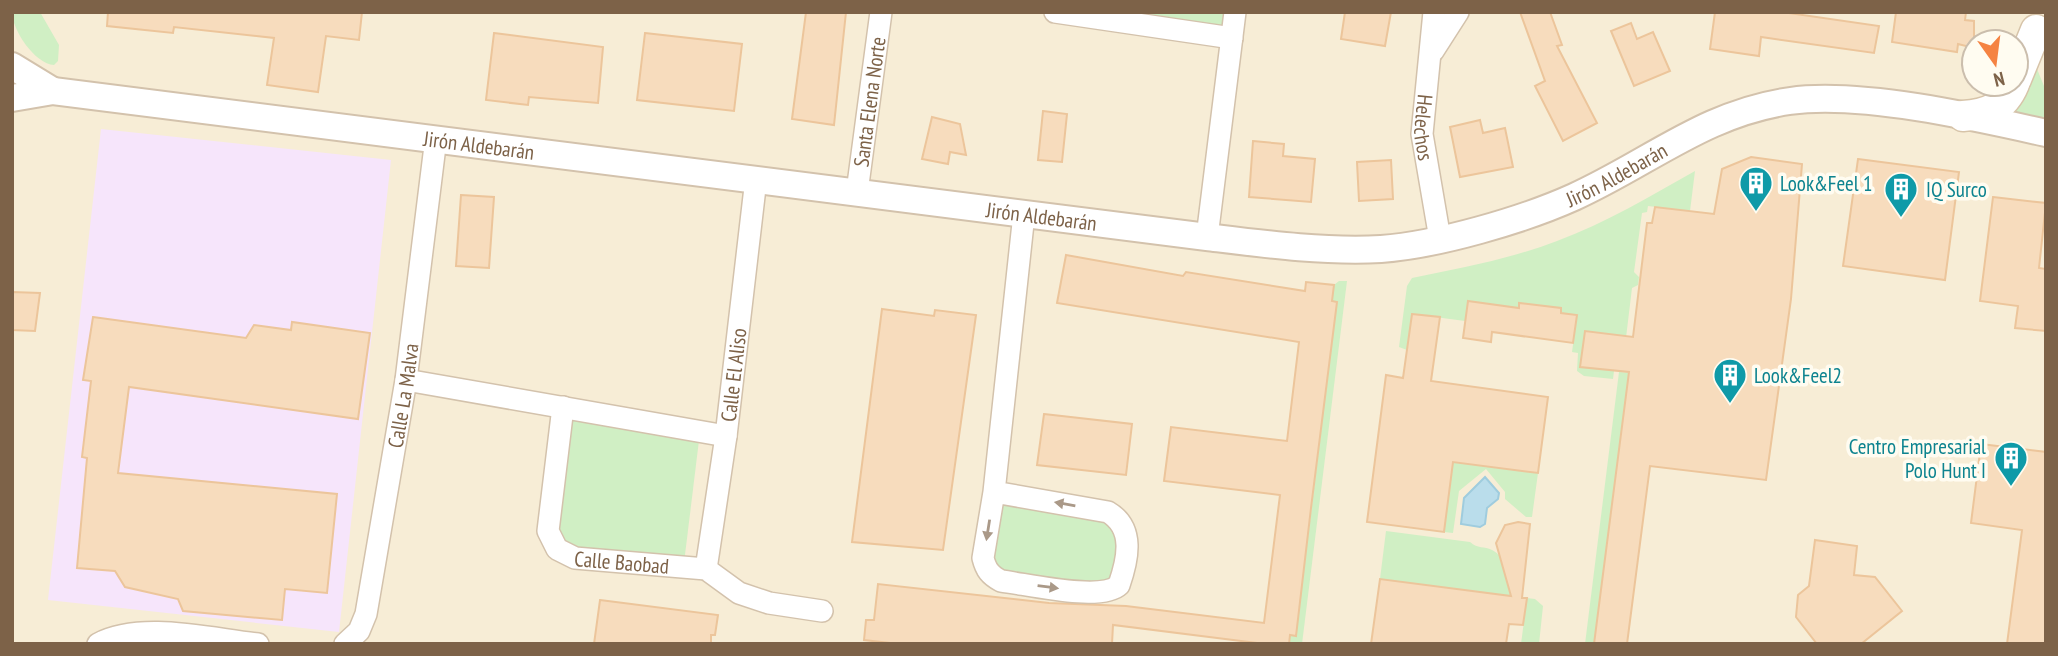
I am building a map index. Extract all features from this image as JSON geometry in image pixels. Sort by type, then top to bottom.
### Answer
[{"type":"main road","points":[[2030,50],[2038,33]]},
{"type":"main road","points":[[1963,116],[1981,114],[1999,106],[2004,98]]},
{"type":"street","name":"Santa Elena Norte","points":[[857,192],[881,12]]},
{"type":"street","points":[[1055,12],[1231,38]]},
{"type":"street","points":[[1207,237],[1235,12]]},
{"type":"street","name":"Helechos","points":[[1434,12],[1422,134],[1440,239]]},
{"type":"street","points":[[1430,55],[1458,12]]},
{"type":"street","points":[[12,66],[53,91]]},
{"type":"street","name":"Jirón Aldebarán","points":[[12,98],[53,91],[1207,237],[1297,247],[1382,249],[1440,239],[1572,198],[1711,122],[1764,106],[1832,99],[1963,116],[2046,133]]},
{"type":"street","name":"Calle La Malva","points":[[345,644],[359,631],[366,614],[405,380],[436,138]]},
{"type":"street","name":"Calle El Aliso","points":[[706,569],[726,436],[756,179]]},
{"type":"street","points":[[994,492],[1108,512],[1119,519],[1128,541],[1119,585],[1109,591],[1093,593],[1001,581],[991,576],[983,558],[994,492],[1024,214]]},
{"type":"street","points":[[405,380],[726,436]]},
{"type":"street","name":"Calle Baobad","points":[[563,407],[548,531],[557,549],[575,558],[706,569]]},
{"type":"street","points":[[706,569],[739,593],[769,603],[822,611]]},
{"type":"street","points":[[97,644],[116,634],[143,632],[258,644]]},
{"type":"shaded area","points":[[12,12],[2046,12],[2046,644],[12,644]]},
{"type":"shaded area","points":[[101,129],[391,160],[339,632],[48,600]]},
{"type":"green space","points":[[12,12],[40,12],[59,45],[58,61],[54,65],[32,53],[16,28]]},
{"type":"green space","points":[[1110,12],[1235,12],[1232,38]]},
{"type":"green space","points":[[2035,64],[2046,91],[2046,118],[2009,111],[2016,98],[2030,98],[2030,73]]},
{"type":"green space","points":[[1695,171],[1690,211],[1648,206],[1647,212],[1642,213],[1634,272],[1639,277],[1638,285],[1632,288],[1625,346],[1609,360],[1612,334],[1585,331],[1580,366],[1614,371],[1613,379],[1584,376],[1577,371],[1578,353],[1572,352],[1577,315],[1561,313],[1560,308],[1520,303],[1519,308],[1465,321],[1412,314],[1407,350],[1399,347],[1407,286],[1412,278],[1503,258],[1557,241],[1610,218]]},
{"type":"green space","points":[[1339,281],[1347,281],[1302,644],[1289,644],[1290,635],[1296,635],[1337,302],[1332,301],[1334,285]]},
{"type":"green space","points":[[1619,372],[1634,373],[1624,409],[1594,644],[1585,644]]},
{"type":"green space","points":[[572,416],[700,432],[684,563],[556,547]]},
{"type":"green space","points":[[1453,462],[1538,473],[1532,517],[1526,517],[1505,499],[1505,492],[1486,469],[1459,491],[1453,533],[1444,532]]},
{"type":"green space","points":[[1001,493],[1108,511],[1124,570],[1093,592],[992,568]]},
{"type":"green space","points":[[1386,531],[1470,542],[1492,550],[1511,568],[1525,571],[1522,598],[1380,579]]},
{"type":"green space","points":[[1527,598],[1535,599],[1543,606],[1539,644],[1521,644]]},
{"type":"water","points":[[1485,477],[1499,493],[1498,499],[1487,508],[1485,524],[1480,527],[1461,524],[1464,498]]},
{"type":"building","points":[[108,12],[362,12],[359,40],[326,36],[318,92],[267,85],[274,38],[174,27],[173,33],[107,26]]},
{"type":"building","points":[[806,12],[846,12],[834,125],[792,119]]},
{"type":"building","points":[[1345,12],[1391,12],[1385,46],[1341,39]]},
{"type":"building","points":[[1520,12],[1550,12],[1562,45],[1557,46],[1597,123],[1563,141],[1535,86],[1545,81]]},
{"type":"building","points":[[1715,12],[1782,12],[1879,26],[1874,53],[1761,37],[1759,56],[1710,49]]},
{"type":"building","points":[[1896,12],[1966,12],[1965,20],[1974,21],[1974,28],[1960,28],[1957,52],[1892,42]]},
{"type":"building","points":[[1631,23],[1637,39],[1653,32],[1670,71],[1634,86],[1611,31]]},
{"type":"building","points":[[494,33],[603,47],[598,103],[529,97],[528,105],[486,100]]},
{"type":"building","points":[[645,33],[742,44],[734,111],[637,100]]},
{"type":"building","points":[[1043,111],[1067,114],[1062,162],[1038,160]]},
{"type":"building","points":[[932,117],[960,124],[966,155],[950,152],[948,164],[922,159]]},
{"type":"building","points":[[1480,120],[1483,133],[1505,128],[1513,167],[1460,177],[1450,127]]},
{"type":"building","points":[[1253,141],[1284,144],[1283,156],[1315,159],[1311,202],[1249,197]]},
{"type":"building","points":[[1751,157],[1802,164],[1791,299],[1766,480],[1650,466],[1627,644],[1594,644],[1629,372],[1580,367],[1585,331],[1633,337],[1647,223],[1652,223],[1655,207],[1714,214],[1722,169]]},
{"type":"building","name":"IQ Surco","points":[[1858,159],[1959,172],[1945,280],[1843,266]]},
{"type":"building","points":[[1391,160],[1393,199],[1359,201],[1357,162]]},
{"type":"building","points":[[461,195],[494,197],[489,268],[456,266]]},
{"type":"building","points":[[1993,197],[2046,203],[2039,268],[2046,269],[2046,331],[2015,328],[2018,306],[1980,301]]},
{"type":"building","points":[[1066,255],[1183,276],[1186,272],[1305,291],[1306,282],[1334,285],[1332,301],[1337,302],[1296,636],[1290,635],[1289,644],[1265,644],[1113,625],[1112,644],[899,644],[864,640],[866,620],[874,620],[878,584],[1049,603],[1126,606],[1264,623],[1280,495],[1164,481],[1171,427],[1287,441],[1299,342],[1057,303]]},
{"type":"building","points":[[12,292],[40,293],[35,331],[12,330]]},
{"type":"building","points":[[1468,301],[1519,308],[1519,303],[1561,308],[1561,313],[1577,315],[1573,343],[1492,332],[1491,342],[1463,338]]},
{"type":"building","points":[[882,309],[934,316],[935,310],[976,315],[943,550],[852,542]]},
{"type":"building","points":[[1412,314],[1440,317],[1431,381],[1548,397],[1538,473],[1453,462],[1444,532],[1367,522],[1386,375],[1403,378]]},
{"type":"building","points":[[93,317],[246,338],[254,325],[291,330],[292,322],[370,333],[358,419],[129,387],[118,473],[337,494],[327,593],[285,589],[282,620],[183,611],[178,599],[125,587],[115,571],[77,568],[87,458],[82,457],[91,381],[83,380]]},
{"type":"building","points":[[1044,414],[1132,424],[1126,475],[1037,465]]},
{"type":"building","name":"Centro Empresarial Polo Hunt I","points":[[1981,444],[2046,452],[2046,644],[2007,644],[2022,530],[1971,523]]},
{"type":"building","points":[[1518,522],[1530,524],[1522,598],[1527,598],[1523,625],[1509,624],[1506,644],[1371,644],[1380,579],[1511,596],[1496,543],[1505,525]]},
{"type":"building","points":[[1815,540],[1857,546],[1854,575],[1875,577],[1902,611],[1861,644],[1817,644],[1796,617],[1798,595],[1809,586]]},
{"type":"building","points":[[600,600],[718,615],[715,635],[711,635],[711,644],[594,644]]},
{"type":"place","name":"Look&Feel 1","points":[[1756,213]]},
{"type":"place","name":"IQ Surco","points":[[1901,219]]},
{"type":"place","name":"Look&Feel2","points":[[1730,405]]},
{"type":"place","name":"Centro Empresarial Polo Hunt I","points":[[2011,488]]}]
